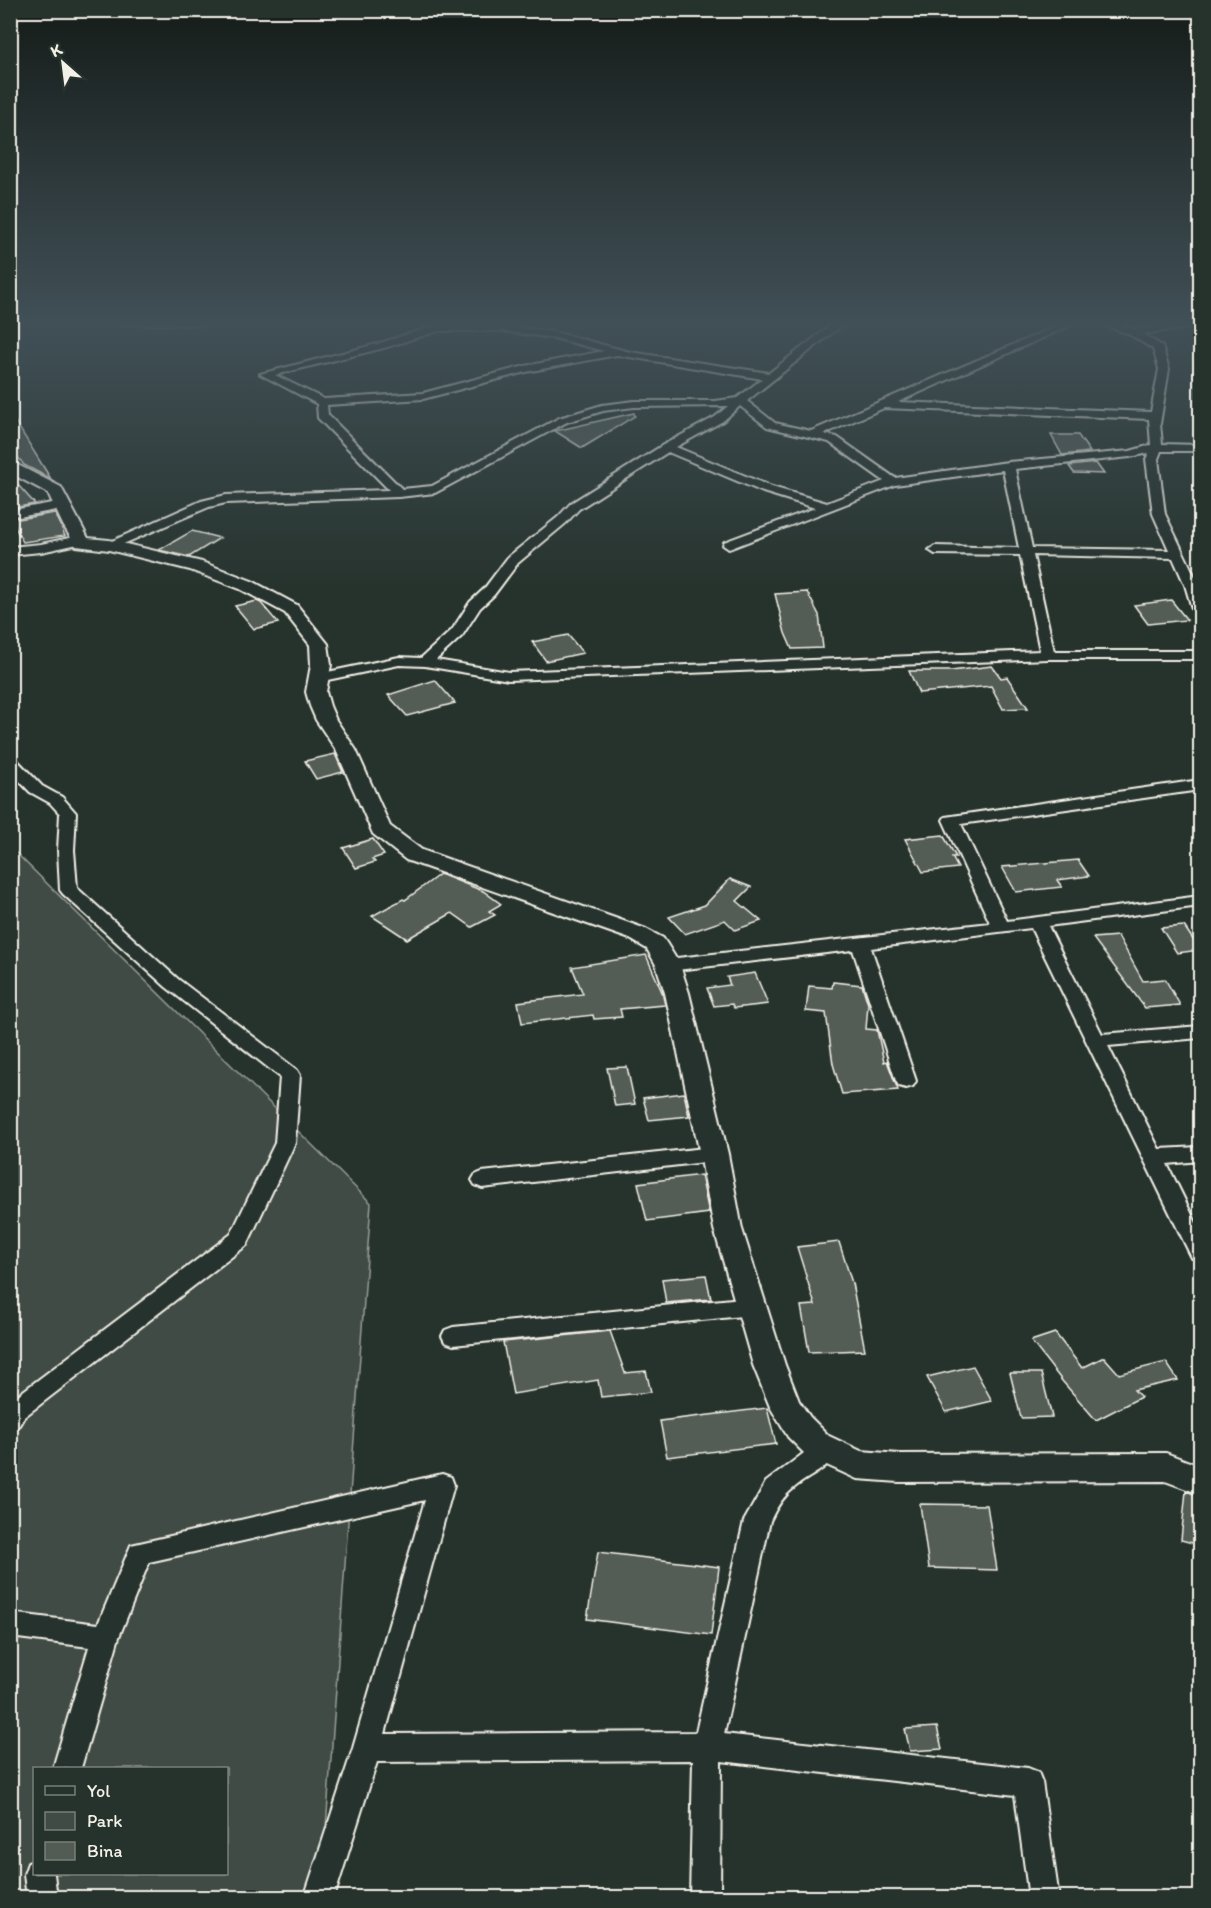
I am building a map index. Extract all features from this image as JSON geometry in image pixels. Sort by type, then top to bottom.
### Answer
[{"type":"street","points":[[322,410],[322,416],[399,493]]},
{"type":"street","points":[[109,545],[205,504],[226,499],[399,493],[435,489],[563,420],[595,410]]},
{"type":"street","points":[[425,662],[457,633],[475,605],[489,592],[513,560],[590,495],[667,447],[719,419],[729,410]]},
{"type":"street","points":[[752,410],[771,425],[833,439],[892,482]]},
{"type":"street","points":[[812,435],[871,410]]},
{"type":"street","points":[[1008,410],[1155,416]]},
{"type":"street","points":[[1156,410],[1154,424],[1157,447],[1152,459],[1159,514],[1192,585],[1200,612]]},
{"type":"street","points":[[667,447],[765,487],[814,505],[828,507]]},
{"type":"street","points":[[729,545],[892,482],[1008,466],[1130,454],[1157,447],[1200,448]]},
{"type":"street","points":[[10,466],[55,490],[79,540]]},
{"type":"street","points":[[1008,466],[1048,655]]},
{"type":"street","points":[[19,513],[63,505]]},
{"type":"street","points":[[10,551],[41,548],[79,540],[109,545],[196,566],[246,585],[291,609],[319,644],[321,665],[316,692],[326,720],[346,750],[381,829],[414,855],[638,934],[655,943],[668,965],[685,1022],[728,1229],[769,1365],[786,1407],[799,1427],[818,1446],[857,1465],[899,1468],[1166,1467],[1200,1480]]},
{"type":"street","points":[[935,550],[1178,554]]},
{"type":"street","points":[[318,678],[399,661],[425,662],[509,676],[1048,655],[1200,655]]},
{"type":"street","points":[[10,760],[36,789],[56,800],[68,813],[66,850],[69,890],[172,983],[290,1075],[285,1143],[238,1239],[16,1410],[10,1420]]},
{"type":"street","points":[[1001,927],[951,820],[1200,785]]},
{"type":"street","points":[[668,965],[860,944],[1200,901]]},
{"type":"street","points":[[1036,922],[1200,1252]]},
{"type":"street","points":[[860,944],[906,1081]]},
{"type":"street","points":[[1095,1041],[1200,1032]]},
{"type":"street","points":[[482,1180],[714,1154]]},
{"type":"street","points":[[1153,1157],[1200,1154]]},
{"type":"street","points":[[453,1336],[752,1306]]},
{"type":"street","points":[[705,1898],[707,1746],[757,1521],[774,1490],[783,1481],[808,1468],[826,1450]]},
{"type":"street","points":[[67,1767],[106,1637],[140,1553],[442,1485],[367,1748],[320,1898]]},
{"type":"street","points":[[10,1625],[106,1637]]},
{"type":"street","points":[[367,1748],[707,1746],[1028,1782],[1044,1898]]},
{"type":"street","points":[[39,1875],[42,1898]]},
{"type":"green space","points":[[10,847],[371,1203],[321,1897],[11,1897]]},
{"type":"building","points":[[10,413],[51,479],[24,465],[10,447]]},
{"type":"building","points":[[634,413],[635,416],[582,448],[555,431]]},
{"type":"building","points":[[1051,435],[1078,435],[1090,452],[1062,455]]},
{"type":"building","points":[[1096,463],[1104,474],[1074,473],[1069,466]]},
{"type":"building","points":[[10,476],[35,504],[18,507],[12,511],[12,515],[19,519],[55,513],[65,536],[23,542],[10,518]]},
{"type":"building","points":[[192,531],[220,538],[189,557],[159,550]]},
{"type":"building","points":[[807,592],[819,615],[823,648],[792,649],[785,633],[775,594]]},
{"type":"building","points":[[1171,600],[1187,620],[1148,624],[1134,605]]},
{"type":"building","points":[[257,601],[278,623],[254,629],[235,606]]},
{"type":"building","points":[[568,635],[583,653],[546,661],[532,642]]},
{"type":"building","points":[[992,666],[1001,678],[1007,677],[1028,708],[1003,709],[991,686],[919,693],[909,671],[951,671]]},
{"type":"building","points":[[435,680],[455,703],[407,716],[388,695]]},
{"type":"building","points":[[335,754],[343,772],[316,779],[305,761]]},
{"type":"building","points":[[943,835],[956,857],[952,857],[958,868],[923,872],[905,839]]},
{"type":"building","points":[[373,839],[384,855],[372,859],[375,862],[356,868],[343,848]]},
{"type":"building","points":[[1078,860],[1089,876],[1057,880],[1062,887],[1016,892],[1002,867]]},
{"type":"building","points":[[440,874],[483,891],[501,904],[489,911],[495,915],[472,927],[452,913],[407,939],[372,916],[405,900]]},
{"type":"building","points":[[730,879],[751,887],[737,901],[761,921],[735,930],[725,920],[685,934],[669,917],[705,905]]},
{"type":"building","points":[[1184,926],[1200,950],[1177,953],[1161,928]]},
{"type":"building","points":[[1118,936],[1143,981],[1165,979],[1180,1005],[1145,1008],[1093,938]]},
{"type":"building","points":[[646,955],[662,992],[665,1005],[620,1009],[622,1017],[594,1019],[593,1015],[522,1023],[518,1002],[583,994],[572,967]]},
{"type":"building","points":[[755,973],[768,1004],[734,1008],[732,1004],[714,1006],[707,988],[730,985],[727,977]]},
{"type":"building","points":[[833,982],[862,985],[868,1004],[866,1029],[877,1030],[884,1062],[887,1061],[898,1090],[842,1094],[833,1064],[826,1013],[806,1011],[809,986],[832,988]]},
{"type":"building","points":[[627,1067],[635,1104],[615,1106],[607,1068]]},
{"type":"building","points":[[684,1093],[689,1116],[649,1120],[643,1098]]},
{"type":"building","points":[[701,1175],[709,1213],[647,1221],[638,1183]]},
{"type":"building","points":[[839,1242],[852,1283],[865,1350],[809,1352],[801,1306],[815,1305],[797,1247]]},
{"type":"building","points":[[706,1275],[711,1299],[666,1303],[662,1279]]},
{"type":"building","points":[[610,1331],[625,1373],[646,1371],[651,1392],[601,1397],[598,1380],[513,1394],[503,1342]]},
{"type":"building","points":[[1055,1333],[1082,1368],[1104,1357],[1119,1374],[1166,1362],[1178,1380],[1134,1390],[1141,1397],[1096,1420],[1031,1341]]},
{"type":"building","points":[[973,1366],[992,1401],[946,1412],[927,1377]]},
{"type":"building","points":[[1010,1373],[1041,1373],[1052,1417],[1021,1418]]},
{"type":"building","points":[[767,1408],[776,1444],[667,1457],[660,1421]]},
{"type":"building","points":[[1186,1491],[1200,1496],[1200,1545],[1181,1540]]},
{"type":"building","points":[[920,1504],[987,1505],[997,1570],[929,1568]]},
{"type":"building","points":[[598,1552],[719,1567],[711,1635],[587,1619]]},
{"type":"building","points":[[937,1727],[942,1749],[910,1751],[905,1729]]}]
